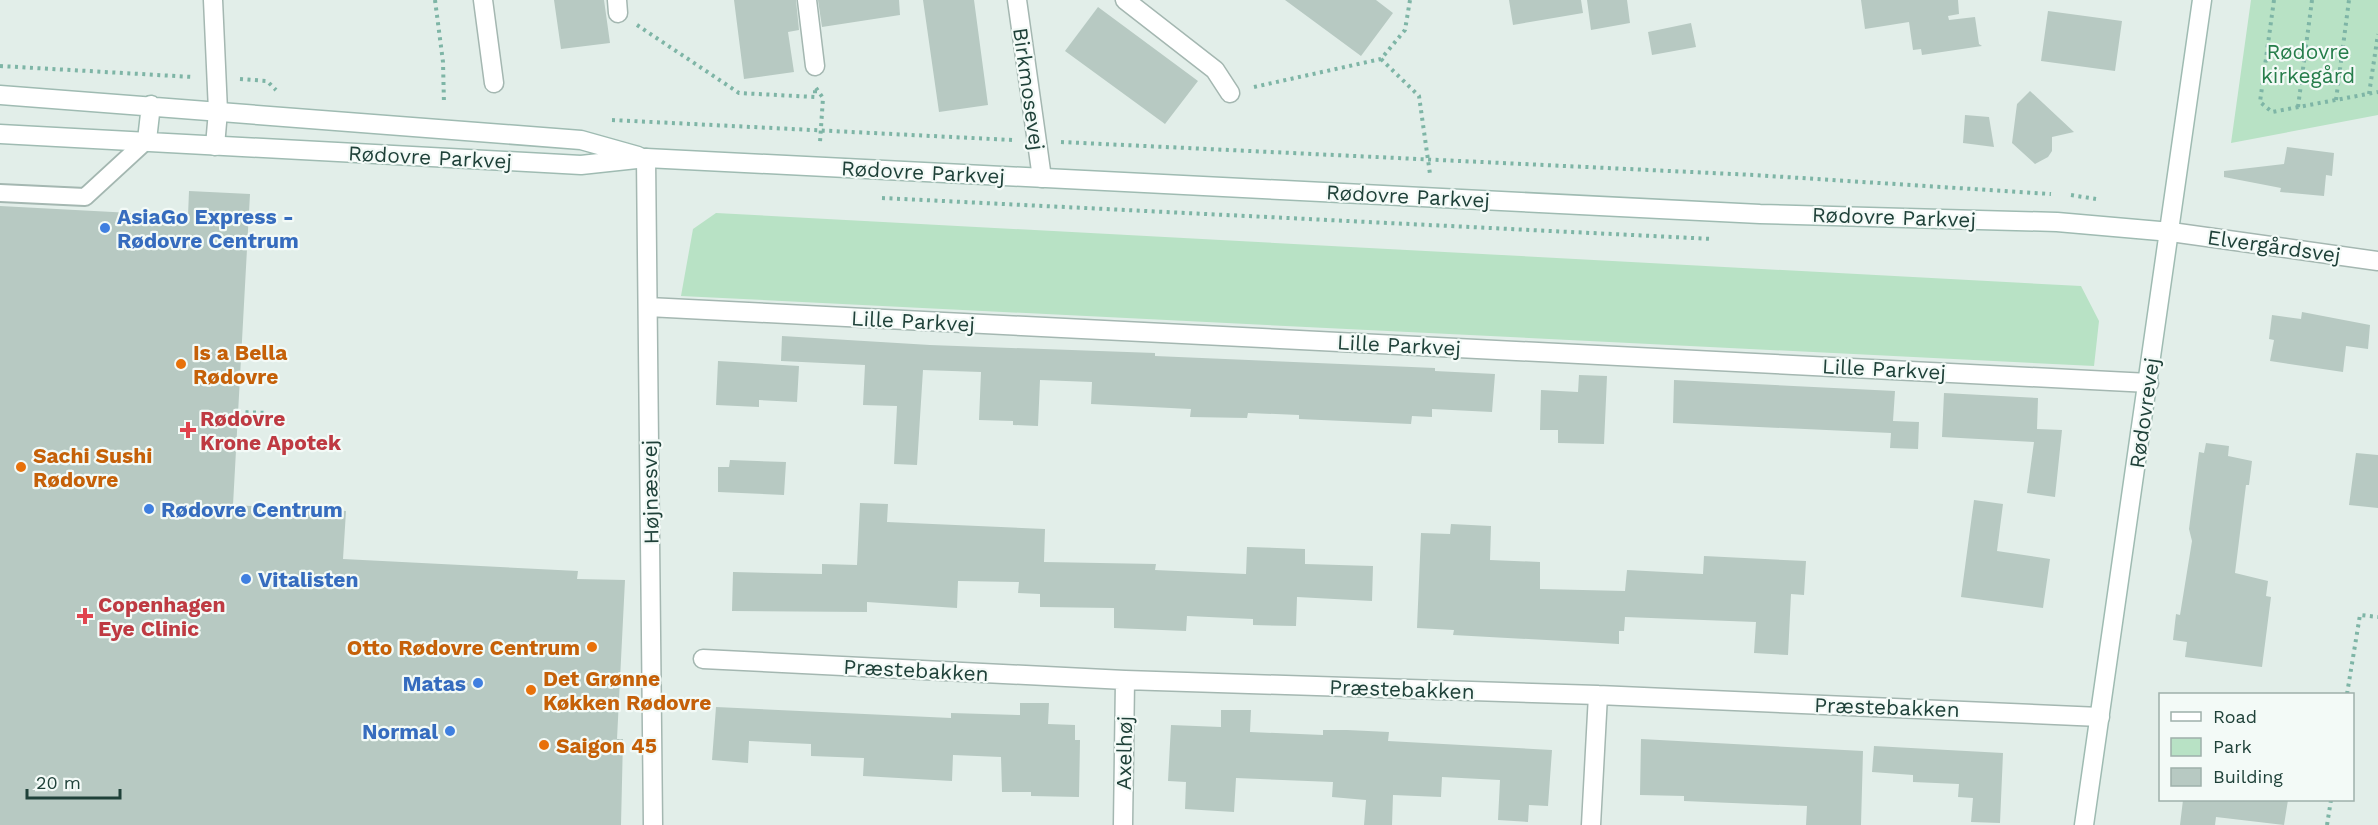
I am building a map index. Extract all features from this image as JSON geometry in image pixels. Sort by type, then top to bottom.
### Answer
[{"type":"street","points":[[213,0],[218,111],[215,146]]},
{"type":"street","points":[[483,0],[495,83]]},
{"type":"street","points":[[807,0],[815,66]]},
{"type":"street","name":"Birkmosevej","points":[[1017,0],[1042,178]]},
{"type":"street","points":[[1125,0],[1215,70],[1230,93]]},
{"type":"street","name":"Rødovrevej","points":[[2084,825],[2171,232],[2202,0]]},
{"type":"street","name":"Rødovre Parkvej","points":[[0,95],[581,140],[646,158]]},
{"type":"street","points":[[147,140],[151,105]]},
{"type":"street","name":"Rødovre Parkvej","points":[[0,134],[147,140],[215,146],[581,165],[646,158],[1760,213],[2057,222],[2171,232]]},
{"type":"street","name":"Højnæsvej","points":[[646,158],[653,825]]},
{"type":"street","name":"Elvergårdsvej","points":[[2171,232],[2378,261]]},
{"type":"street","name":"Lille Parkvej","points":[[648,307],[2149,383]]},
{"type":"street","name":"Præstebakken","points":[[704,659],[1125,680],[1598,695],[2100,717]]},
{"type":"street","name":"Axelhøj","points":[[1123,825],[1125,680]]},
{"type":"street","points":[[1591,825],[1598,695]]},
{"type":"lane","points":[[0,193],[85,197],[147,140]]},
{"type":"path","points":[[435,0],[443,62],[444,129]]},
{"type":"path","points":[[1230,93],[1381,59],[1404,30],[1410,0]]},
{"type":"path","points":[[2274,0],[2260,102],[2272,112],[2378,92]]},
{"type":"path","points":[[2298,107],[2312,0]]},
{"type":"path","points":[[2336,100],[2349,0]]},
{"type":"path","points":[[618,6],[739,93],[815,97],[815,66]]},
{"type":"path","points":[[2369,94],[2378,34]]},
{"type":"path","points":[[1381,59],[1419,96],[1433,197]]},
{"type":"path","points":[[0,66],[267,81],[280,94]]},
{"type":"path","points":[[818,167],[823,98]]},
{"type":"path","points":[[611,120],[1754,175],[2058,195]]},
{"type":"path","points":[[2069,195],[2092,197],[2102,201]]},
{"type":"path","points":[[238,412],[268,413]]},
{"type":"path","points":[[2347,693],[2360,615],[2378,617]]},
{"type":"path","points":[[2327,825],[2331,801]]},
{"type":"green space","name":"Rødovre kirkegård","points":[[2251,0],[2378,0],[2378,115],[2231,143]]},
{"type":"green space","points":[[716,213],[2081,286],[2099,321],[2094,366],[681,296],[693,229]]},
{"type":"building","points":[[554,0],[604,0],[610,43],[561,49]]},
{"type":"building","points":[[734,0],[796,0],[799,30],[788,32],[794,72],[744,79]]},
{"type":"building","points":[[818,0],[899,0],[900,15],[822,27]]},
{"type":"building","points":[[923,0],[974,0],[988,105],[939,112]]},
{"type":"building","points":[[1285,0],[1376,0],[1393,13],[1361,56]]},
{"type":"building","points":[[1509,0],[1581,0],[1583,13],[1513,25]]},
{"type":"building","points":[[1587,0],[1627,0],[1630,23],[1591,30]]},
{"type":"building","points":[[1861,0],[1958,0],[1959,14],[1948,16],[1949,20],[1975,17],[1979,44],[1982,46],[1922,55],[1921,49],[1913,50],[1909,22],[1865,29]]},
{"type":"building","points":[[1098,7],[1198,81],[1165,124],[1065,51]]},
{"type":"building","points":[[2048,11],[2122,21],[2115,71],[2041,61]]},
{"type":"building","points":[[1691,23],[1696,47],[1652,55],[1648,32]]},
{"type":"building","points":[[2030,91],[2074,132],[2052,137],[2052,151],[2048,157],[2035,164],[2012,143],[2017,104]]},
{"type":"building","points":[[1965,115],[1989,117],[1994,147],[1963,143]]},
{"type":"building","points":[[2287,147],[2334,153],[2332,176],[2326,175],[2324,196],[2280,192],[2281,188],[2224,177],[2224,171],[2284,164]]},
{"type":"building","name":"Rødovre Centrum","points":[[189,191],[250,194],[233,505],[346,511],[343,559],[578,571],[577,579],[625,580],[617,739],[623,739],[621,825],[0,825],[0,206],[188,216]]},
{"type":"building","points":[[2302,312],[2370,325],[2368,349],[2346,346],[2343,372],[2270,361],[2274,340],[2269,339],[2272,315],[2301,319]]},
{"type":"building","points":[[782,336],[930,345],[1155,353],[1155,356],[1435,368],[1435,371],[1495,374],[1492,412],[1432,409],[1432,417],[1412,416],[1411,424],[1299,419],[1299,415],[1248,413],[1247,418],[1190,417],[1191,409],[1091,404],[1092,382],[1040,380],[1038,426],[1013,425],[1013,421],[979,420],[981,372],[923,370],[917,465],[894,464],[897,406],[863,405],[865,365],[781,361]]},
{"type":"building","points":[[718,361],[799,366],[797,402],[759,400],[759,407],[716,405]]},
{"type":"building","points":[[1579,375],[1607,376],[1604,444],[1558,443],[1558,430],[1540,430],[1541,390],[1578,392]]},
{"type":"building","points":[[1674,380],[1895,391],[1893,421],[1919,422],[1918,449],[1890,448],[1891,433],[1673,423]]},
{"type":"building","points":[[1944,393],[2038,398],[2037,429],[2062,430],[2055,497],[2027,493],[2034,442],[1942,437]]},
{"type":"building","points":[[2206,443],[2229,446],[2228,456],[2252,461],[2249,485],[2246,485],[2235,573],[2268,581],[2266,596],[2271,597],[2262,667],[2185,657],[2187,642],[2173,640],[2176,614],[2180,615],[2192,541],[2189,529],[2199,452],[2204,453]]},
{"type":"building","points":[[2356,453],[2378,455],[2378,508],[2349,505]]},
{"type":"building","points":[[730,460],[786,462],[784,495],[718,492],[718,467],[729,467]]},
{"type":"building","points":[[1974,500],[2003,504],[1997,551],[2050,559],[2043,608],[1961,597]]},
{"type":"building","points":[[860,503],[888,504],[887,522],[1045,529],[1044,562],[1156,564],[1155,570],[1246,574],[1247,547],[1305,549],[1305,564],[1373,566],[1372,601],[1297,597],[1296,626],[1253,625],[1253,619],[1187,616],[1186,631],[1114,628],[1114,608],[1040,607],[1040,594],[1018,593],[1019,582],[958,581],[957,608],[867,602],[867,612],[732,611],[733,572],[822,574],[822,564],[857,565]]},
{"type":"building","points":[[1451,524],[1491,526],[1490,560],[1540,562],[1540,589],[1625,591],[1627,570],[1703,574],[1704,556],[1806,561],[1804,595],[1791,594],[1788,655],[1754,653],[1756,622],[1625,617],[1624,631],[1619,631],[1619,644],[1453,635],[1454,630],[1417,628],[1421,533],[1450,534]]},
{"type":"building","points":[[1020,703],[1049,703],[1048,724],[1075,725],[1075,740],[1080,740],[1079,797],[1031,796],[1031,792],[1002,792],[1001,757],[953,755],[952,781],[863,776],[864,758],[811,756],[811,744],[749,741],[748,763],[712,760],[716,707],[951,718],[951,713],[1020,715]]},
{"type":"building","points":[[1221,710],[1251,710],[1250,732],[1323,735],[1323,730],[1389,732],[1388,741],[1552,750],[1548,806],[1529,805],[1528,822],[1498,820],[1500,780],[1442,777],[1441,797],[1393,795],[1392,825],[1364,825],[1366,800],[1332,797],[1333,782],[1236,778],[1234,812],[1185,809],[1186,782],[1168,781],[1171,725],[1221,727]]},
{"type":"building","points":[[1641,739],[1863,751],[1861,825],[1806,825],[1807,806],[1684,801],[1684,796],[1640,795]]},
{"type":"building","points":[[1874,746],[2003,753],[2000,823],[1971,822],[1973,798],[1958,797],[1959,784],[1913,782],[1913,775],[1872,772]]},
{"type":"building","points":[[2183,801],[2288,801],[2284,825],[2216,817],[2215,825],[2180,825]]},
{"type":"place","name":"AsiaGo Express - Rødovre Centrum","points":[[105,228]]},
{"type":"place","name":"Is a Bella Rødovre","points":[[181,364]]},
{"type":"place","name":"Rødovre Krone Apotek","points":[[188,430]]},
{"type":"place","name":"Sachi Sushi Rødovre","points":[[21,467]]},
{"type":"place","name":"Rødovre Centrum","points":[[149,509]]},
{"type":"place","name":"Vitalisten","points":[[246,579]]},
{"type":"place","name":"Copenhagen Eye Clinic","points":[[85,616]]},
{"type":"place","name":"Otto Rødovre Centrum","points":[[592,647]]},
{"type":"place","name":"Matas","points":[[478,683]]},
{"type":"place","name":"Det Grønne Køkken Rødovre","points":[[531,690]]},
{"type":"place","name":"Normal","points":[[450,731]]},
{"type":"place","name":"Saigon 45","points":[[544,745]]}]
